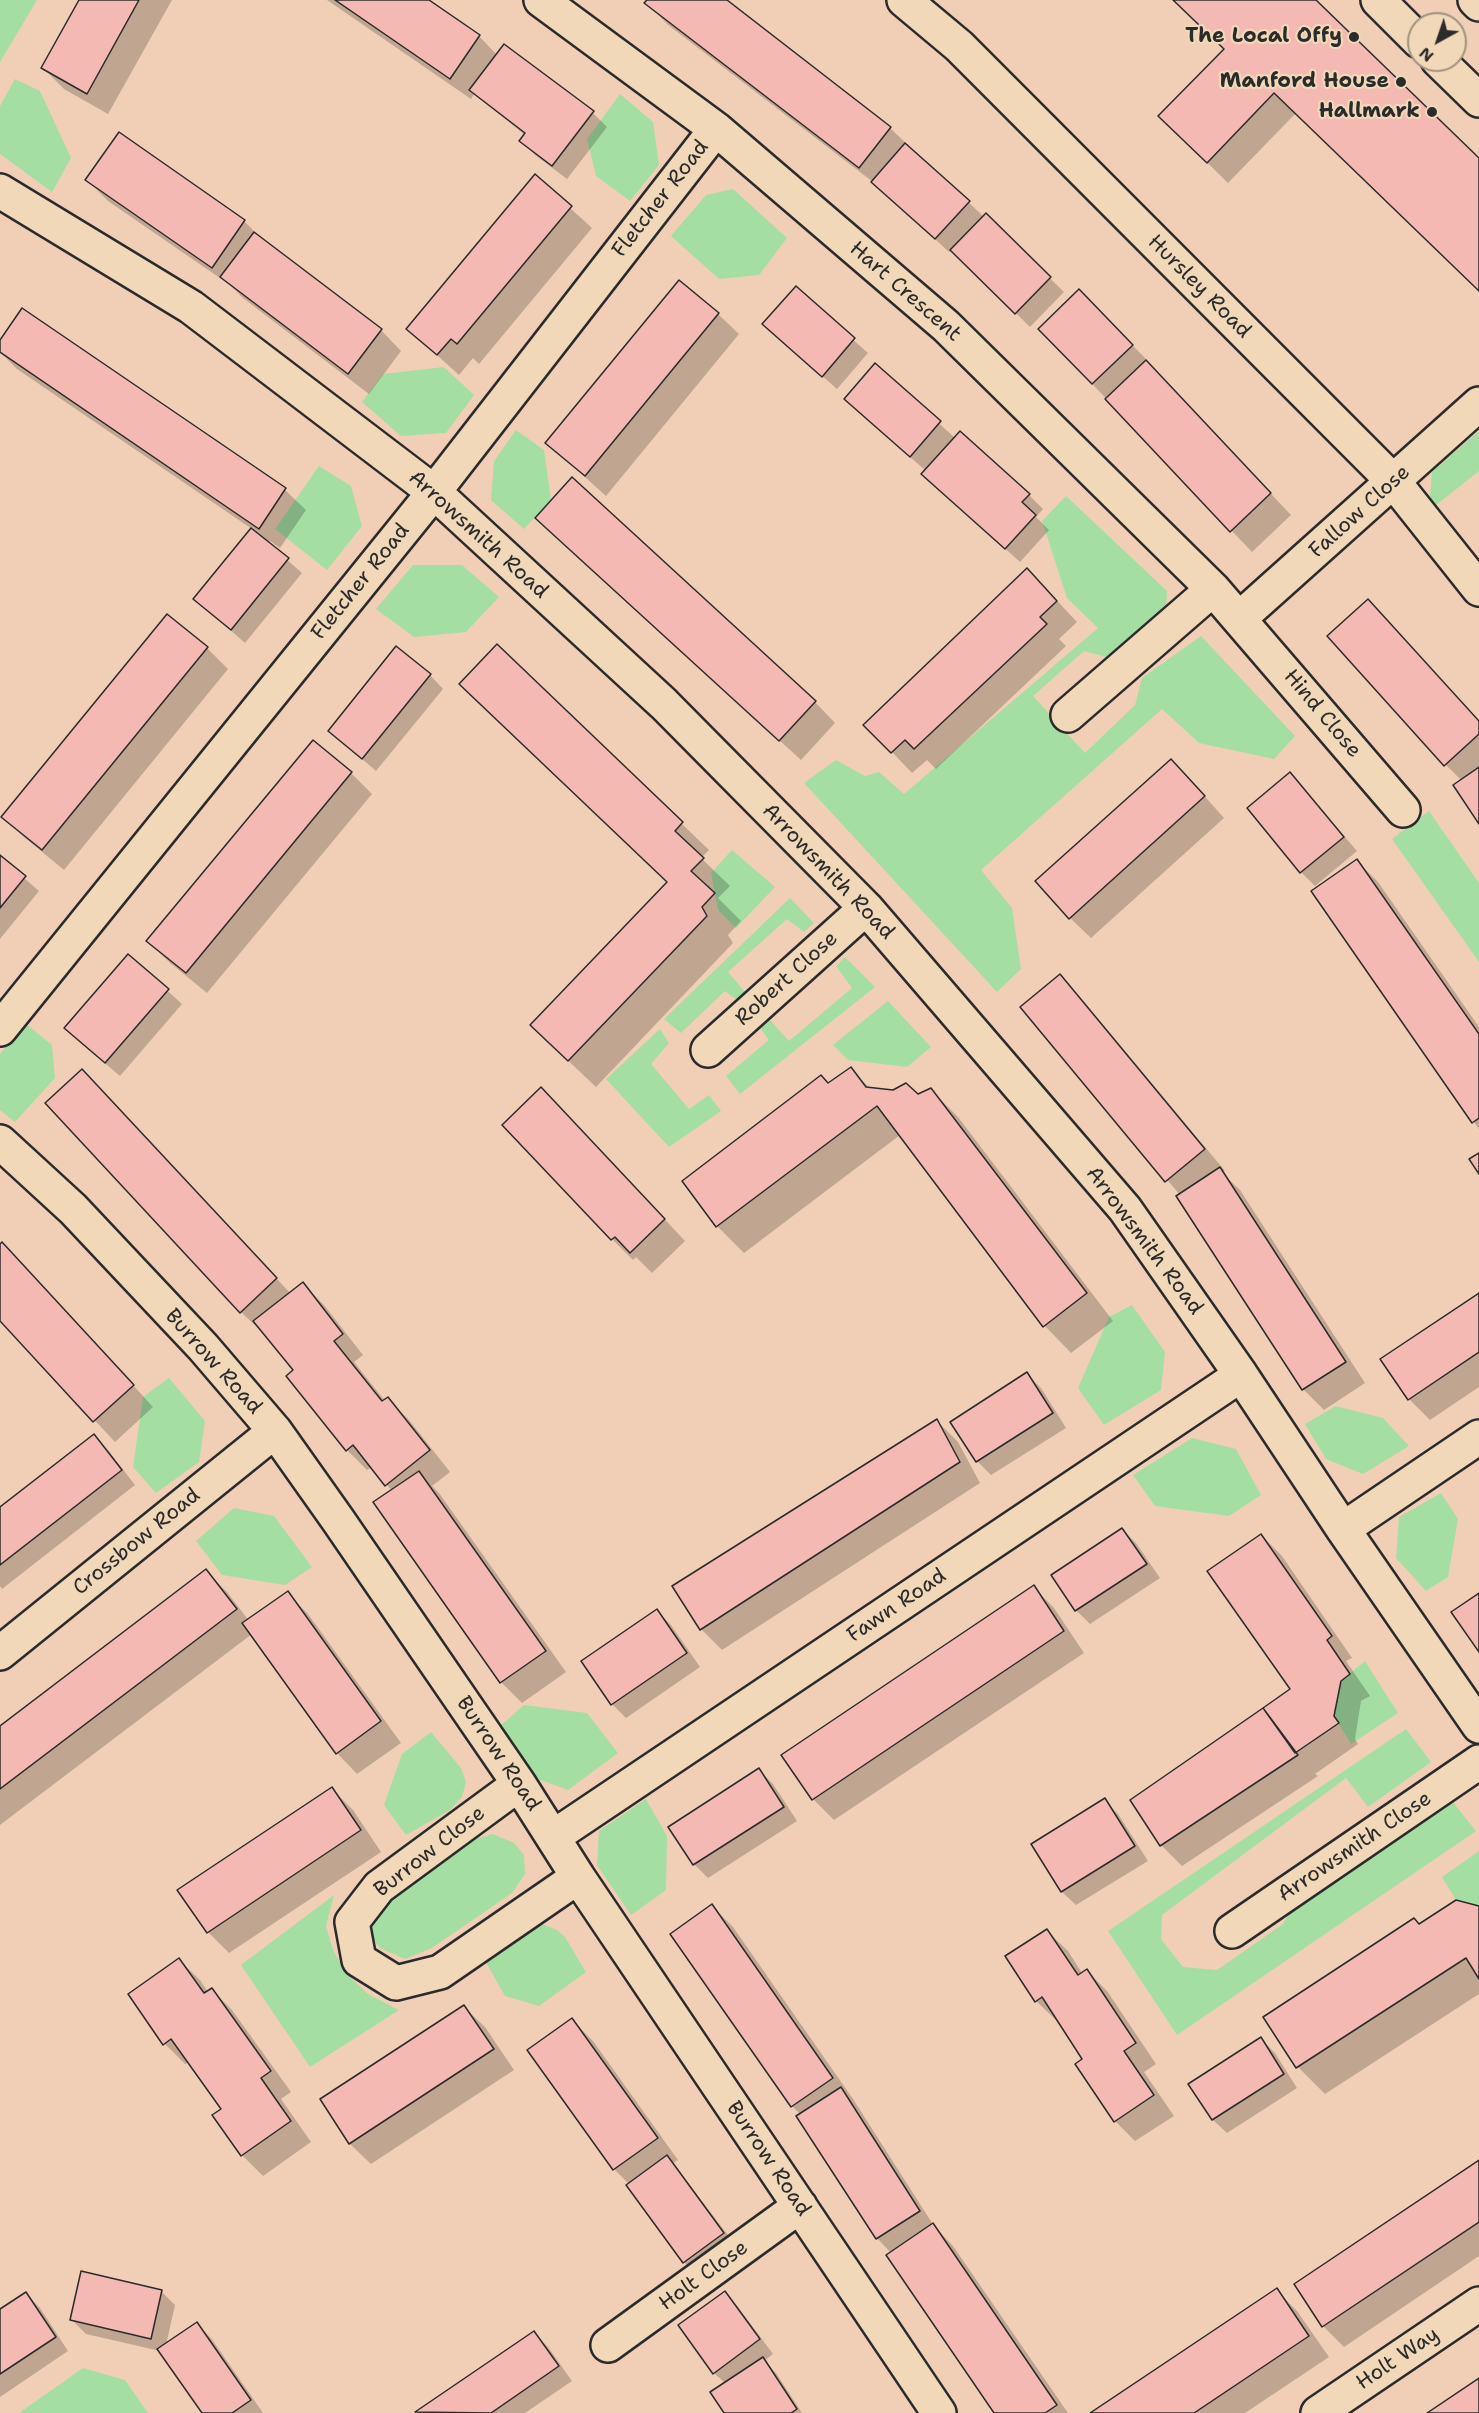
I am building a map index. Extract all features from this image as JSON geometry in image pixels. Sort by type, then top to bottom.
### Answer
[{"type":"street","name":"Hart Crescent","points":[[541,0],[716,129],[946,326],[1240,618]]},
{"type":"street","name":"Hursley Road","points":[[904,0],[959,46],[1394,482],[1479,589]]},
{"type":"street","points":[[1378,0],[1407,29]]},
{"type":"street","points":[[1475,0],[1479,4]]},
{"type":"street","points":[[1450,72],[1479,100]]},
{"type":"street","name":"Fletcher Road","points":[[0,1029],[434,492],[716,129]]},
{"type":"street","name":"Arrowsmith Road","points":[[0,191],[191,307],[434,492],[664,704],[866,908],[1125,1209],[1241,1375],[1343,1529],[1479,1726]]},
{"type":"street","name":"Fallow Close","points":[[1240,618],[1479,404]]},
{"type":"street","points":[[1068,715],[1213,589]]},
{"type":"street","name":"Hind Close","points":[[1240,618],[1403,810]]},
{"type":"street","name":"Robert Close","points":[[708,1050],[866,908]]},
{"type":"street","name":"Burrow Road","points":[[0,1142],[73,1209],[203,1347],[275,1431],[519,1784],[578,1876],[939,2413]]},
{"type":"street","name":"Fawn Road","points":[[553,1837],[1241,1375]]},
{"type":"street","name":"Crossbow Road","points":[[0,1653],[275,1431]]},
{"type":"street","points":[[1343,1529],[1479,1437]]},
{"type":"street","name":"Arrowsmith Close","points":[[1232,1931],[1479,1762]]},
{"type":"street","name":"Burrow Close","points":[[519,1784],[379,1887],[352,1922],[359,1960],[396,1983],[440,1972],[578,1876]]},
{"type":"street","name":"Holt Close","points":[[609,2345],[800,2206]]},
{"type":"street","name":"Holt Way","points":[[1318,2413],[1479,2304]]},
{"type":"green space","points":[[0,0],[37,0],[0,62]]},
{"type":"green space","points":[[15,79],[40,91],[71,158],[52,192],[0,154],[0,106]]},
{"type":"green space","points":[[620,94],[653,122],[659,165],[630,201],[596,176],[587,139]]},
{"type":"green space","points":[[733,189],[787,238],[759,275],[719,279],[671,236],[706,195]]},
{"type":"green space","points":[[444,367],[474,395],[446,433],[401,436],[362,402],[383,374]]},
{"type":"green space","points":[[516,430],[544,450],[551,500],[524,529],[491,500],[494,461]]},
{"type":"green space","points":[[1479,431],[1479,471],[1435,506],[1430,496],[1432,472]]},
{"type":"green space","points":[[319,466],[351,486],[362,526],[327,570],[275,529]]},
{"type":"green space","points":[[1066,496],[1167,591],[1166,609],[1114,659],[1084,651],[1033,696],[1085,753],[1135,705],[1142,678],[1201,636],[1295,736],[1274,759],[1199,743],[1162,709],[981,870],[1012,908],[1021,969],[997,992],[804,783],[836,760],[865,776],[879,772],[904,794],[1098,628],[1067,598],[1042,521]]},
{"type":"green space","points":[[413,565],[462,565],[499,597],[466,632],[414,637],[376,609]]},
{"type":"green space","points":[[1429,811],[1479,883],[1479,962],[1392,839]]},
{"type":"green space","points":[[732,850],[775,887],[736,928],[718,910],[711,873]]},
{"type":"green space","points":[[790,898],[814,923],[804,932],[787,919],[728,972],[746,993],[740,1002],[725,991],[681,1033],[664,1019]]},
{"type":"green space","points":[[845,957],[875,987],[740,1094],[726,1076],[769,1040],[760,1028],[769,1019],[789,1041],[852,988],[836,966]]},
{"type":"green space","points":[[888,1001],[931,1047],[907,1067],[848,1060],[833,1045]]},
{"type":"green space","points":[[26,1024],[52,1045],[55,1078],[15,1122],[0,1110],[0,1054]]},
{"type":"green space","points":[[660,1029],[669,1043],[651,1064],[689,1109],[709,1095],[721,1111],[669,1147],[606,1079]]},
{"type":"green space","points":[[1132,1305],[1165,1352],[1161,1390],[1104,1425],[1078,1388],[1109,1317]]},
{"type":"green space","points":[[169,1378],[205,1421],[199,1462],[156,1493],[133,1467],[143,1397]]},
{"type":"green space","points":[[1336,1406],[1383,1418],[1409,1446],[1363,1474],[1326,1459],[1305,1424]]},
{"type":"green space","points":[[1192,1438],[1236,1449],[1261,1495],[1229,1516],[1155,1506],[1133,1475]]},
{"type":"green space","points":[[1441,1493],[1458,1519],[1448,1577],[1426,1591],[1396,1558],[1399,1517]]},
{"type":"green space","points":[[234,1508],[274,1516],[312,1567],[285,1585],[222,1575],[196,1541]]},
{"type":"green space","points":[[1365,1661],[1398,1713],[1351,1744],[1334,1716],[1341,1681]]},
{"type":"green space","points":[[524,1705],[587,1713],[618,1753],[568,1790],[535,1778],[499,1727]]},
{"type":"green space","points":[[1406,1729],[1431,1762],[1368,1807],[1346,1778],[1162,1915],[1161,1939],[1183,1967],[1217,1970],[1283,1924],[1295,1904],[1448,1796],[1476,1831],[1177,2035],[1108,1931]]},
{"type":"green space","points":[[431,1732],[461,1768],[466,1782],[462,1797],[450,1810],[406,1835],[384,1805],[402,1754]]},
{"type":"green space","points":[[646,1799],[667,1836],[666,1890],[631,1915],[597,1865],[599,1831]]},
{"type":"green space","points":[[493,1834],[514,1843],[524,1855],[525,1874],[512,1893],[432,1948],[405,1959],[380,1948],[372,1937],[369,1920],[376,1909],[474,1839]]},
{"type":"green space","points":[[1479,1851],[1479,1906],[1456,1900],[1442,1877]]},
{"type":"green space","points":[[334,1895],[326,1926],[333,1950],[346,1973],[368,1994],[399,2010],[310,2067],[241,1965]]},
{"type":"green space","points":[[538,1922],[557,1930],[565,1937],[586,1972],[539,2006],[505,1996],[483,1957]]},
{"type":"green space","points":[[83,2368],[125,2380],[148,2413],[19,2413]]},
{"type":"building","points":[[79,0],[139,0],[87,94],[41,68]]},
{"type":"building","points":[[335,0],[429,0],[480,35],[450,79]]},
{"type":"building","points":[[647,0],[727,0],[891,127],[859,168],[644,3]]},
{"type":"building","points":[[1173,0],[1316,0],[1479,158],[1479,291],[1274,93],[1207,163],[1158,116],[1224,49]]},
{"type":"building","points":[[504,44],[594,111],[552,166],[519,141],[525,133],[469,90]]},
{"type":"building","points":[[119,132],[245,220],[212,268],[85,180]]},
{"type":"building","points":[[905,143],[970,201],[935,239],[871,182]]},
{"type":"building","points":[[535,174],[572,206],[457,344],[451,339],[437,355],[406,329]]},
{"type":"building","points":[[986,213],[1051,277],[1015,314],[950,250]]},
{"type":"building","points":[[254,232],[382,329],[348,374],[220,277]]},
{"type":"building","points":[[679,280],[719,313],[585,476],[545,443]]},
{"type":"building","points":[[796,286],[855,338],[822,377],[762,324]]},
{"type":"building","points":[[1079,289],[1133,345],[1092,384],[1038,329]]},
{"type":"building","points":[[22,308],[286,488],[259,529],[0,352],[0,340]]},
{"type":"building","points":[[1146,360],[1271,493],[1230,532],[1105,399]]},
{"type":"building","points":[[875,363],[941,421],[910,457],[844,399]]},
{"type":"building","points":[[960,431],[1030,494],[1022,502],[1036,515],[1005,549],[921,474]]},
{"type":"building","points":[[572,477],[816,701],[779,741],[535,518]]},
{"type":"building","points":[[251,528],[289,558],[231,630],[193,599]]},
{"type":"building","points":[[1027,568],[1057,601],[1040,617],[1047,624],[914,749],[905,740],[891,753],[863,725]]},
{"type":"building","points":[[1368,599],[1479,721],[1479,734],[1444,766],[1327,636]]},
{"type":"building","points":[[167,614],[208,647],[42,850],[1,817]]},
{"type":"building","points":[[497,644],[683,822],[675,831],[704,858],[691,871],[715,893],[702,907],[707,916],[568,1061],[530,1025],[667,882],[459,684]]},
{"type":"building","points":[[396,646],[431,674],[362,759],[328,731]]},
{"type":"building","points":[[313,740],[352,772],[186,973],[146,941]]},
{"type":"building","points":[[1171,759],[1205,796],[1069,919],[1035,881]]},
{"type":"building","points":[[1479,767],[1479,824],[1453,785]]},
{"type":"building","points":[[1290,772],[1344,837],[1300,873],[1247,808]]},
{"type":"building","points":[[0,855],[26,876],[0,908]]},
{"type":"building","points":[[1357,859],[1479,1034],[1479,1118],[1472,1123],[1311,891]]},
{"type":"building","points":[[128,954],[169,989],[105,1063],[64,1028]]},
{"type":"building","points":[[1060,974],[1205,1149],[1165,1182],[1020,1007]]},
{"type":"building","points":[[851,1067],[866,1087],[893,1090],[906,1083],[918,1094],[931,1088],[1087,1293],[1043,1327],[877,1106],[716,1227],[682,1181],[821,1075],[828,1083]]},
{"type":"building","points":[[82,1069],[277,1278],[240,1313],[45,1103]]},
{"type":"building","points":[[541,1087],[665,1219],[630,1253],[615,1237],[611,1240],[502,1125]]},
{"type":"building","points":[[1479,1153],[1479,1174],[1469,1159]]},
{"type":"building","points":[[1220,1167],[1346,1362],[1302,1390],[1176,1196]]},
{"type":"building","points":[[2,1242],[134,1385],[93,1422],[0,1321],[0,1244]]},
{"type":"building","points":[[303,1282],[343,1334],[334,1341],[382,1401],[388,1397],[430,1450],[385,1486],[353,1445],[346,1451],[286,1376],[293,1370],[253,1321]]},
{"type":"building","points":[[1479,1293],[1479,1352],[1408,1400],[1380,1359]]},
{"type":"building","points":[[1027,1372],[1053,1413],[976,1462],[950,1422]]},
{"type":"building","points":[[937,1419],[960,1462],[700,1630],[672,1586]]},
{"type":"building","points":[[94,1434],[122,1470],[0,1565],[0,1507]]},
{"type":"building","points":[[419,1471],[546,1651],[500,1683],[373,1502]]},
{"type":"building","points":[[1122,1528],[1147,1564],[1075,1611],[1051,1575]]},
{"type":"building","points":[[1261,1534],[1332,1636],[1327,1640],[1350,1674],[1341,1681],[1334,1716],[1339,1723],[1295,1753],[1263,1708],[1290,1689],[1207,1571]]},
{"type":"building","points":[[206,1569],[237,1609],[0,1789],[0,1726]]},
{"type":"building","points":[[1034,1585],[1064,1631],[812,1800],[781,1755]]},
{"type":"building","points":[[288,1591],[381,1721],[336,1754],[242,1623]]},
{"type":"building","points":[[1479,1593],[1479,1652],[1451,1612]]},
{"type":"building","points":[[657,1609],[687,1653],[611,1705],[581,1661]]},
{"type":"building","points":[[1263,1708],[1298,1755],[1160,1846],[1130,1800]]},
{"type":"building","points":[[759,1768],[784,1807],[693,1865],[668,1827]]},
{"type":"building","points":[[332,1787],[361,1830],[207,1933],[177,1890]]},
{"type":"building","points":[[1105,1798],[1135,1846],[1061,1892],[1031,1844]]},
{"type":"building","points":[[1456,1900],[1479,1906],[1479,1979],[1466,1958],[1296,2068],[1263,2017],[1414,1918],[1419,1924]]},
{"type":"building","points":[[712,1904],[833,2078],[791,2107],[670,1934]]},
{"type":"building","points":[[1047,1929],[1078,1975],[1087,1969],[1136,2043],[1124,2051],[1154,2095],[1114,2122],[1075,2064],[1082,2059],[1042,1997],[1035,2002],[1005,1956]]},
{"type":"building","points":[[179,1958],[204,1993],[212,1988],[271,2071],[261,2078],[291,2121],[241,2156],[212,2115],[221,2109],[171,2039],[163,2045],[128,1994]]},
{"type":"building","points":[[464,2005],[494,2049],[349,2144],[320,2099]]},
{"type":"building","points":[[572,2018],[658,2138],[613,2170],[527,2050]]},
{"type":"building","points":[[1261,2037],[1284,2074],[1212,2120],[1188,2084]]},
{"type":"building","points":[[841,2087],[920,2211],[876,2239],[796,2116]]},
{"type":"building","points":[[667,2155],[724,2233],[683,2263],[626,2185]]},
{"type":"building","points":[[1479,2160],[1479,2222],[1322,2327],[1294,2284]]},
{"type":"building","points":[[933,2223],[1057,2405],[1045,2413],[994,2413],[886,2255]]},
{"type":"building","points":[[81,2271],[162,2290],[151,2339],[70,2320]]},
{"type":"building","points":[[1277,2288],[1309,2336],[1194,2413],[1090,2413]]},
{"type":"building","points":[[725,2291],[760,2339],[713,2374],[678,2325]]},
{"type":"building","points":[[26,2292],[56,2337],[0,2374],[0,2309]]},
{"type":"building","points":[[197,2322],[251,2400],[232,2413],[202,2413],[157,2349]]},
{"type":"building","points":[[534,2331],[559,2366],[491,2413],[415,2412]]},
{"type":"building","points":[[763,2357],[797,2409],[791,2413],[724,2413],[710,2392]]},
{"type":"building","points":[[1479,2378],[1479,2413],[1427,2413]]},
{"type":"place","name":"The Local Offy","points":[[1354,37]]},
{"type":"place","name":"Manford House","points":[[1401,82]]},
{"type":"place","name":"Hallmark","points":[[1432,112]]}]
